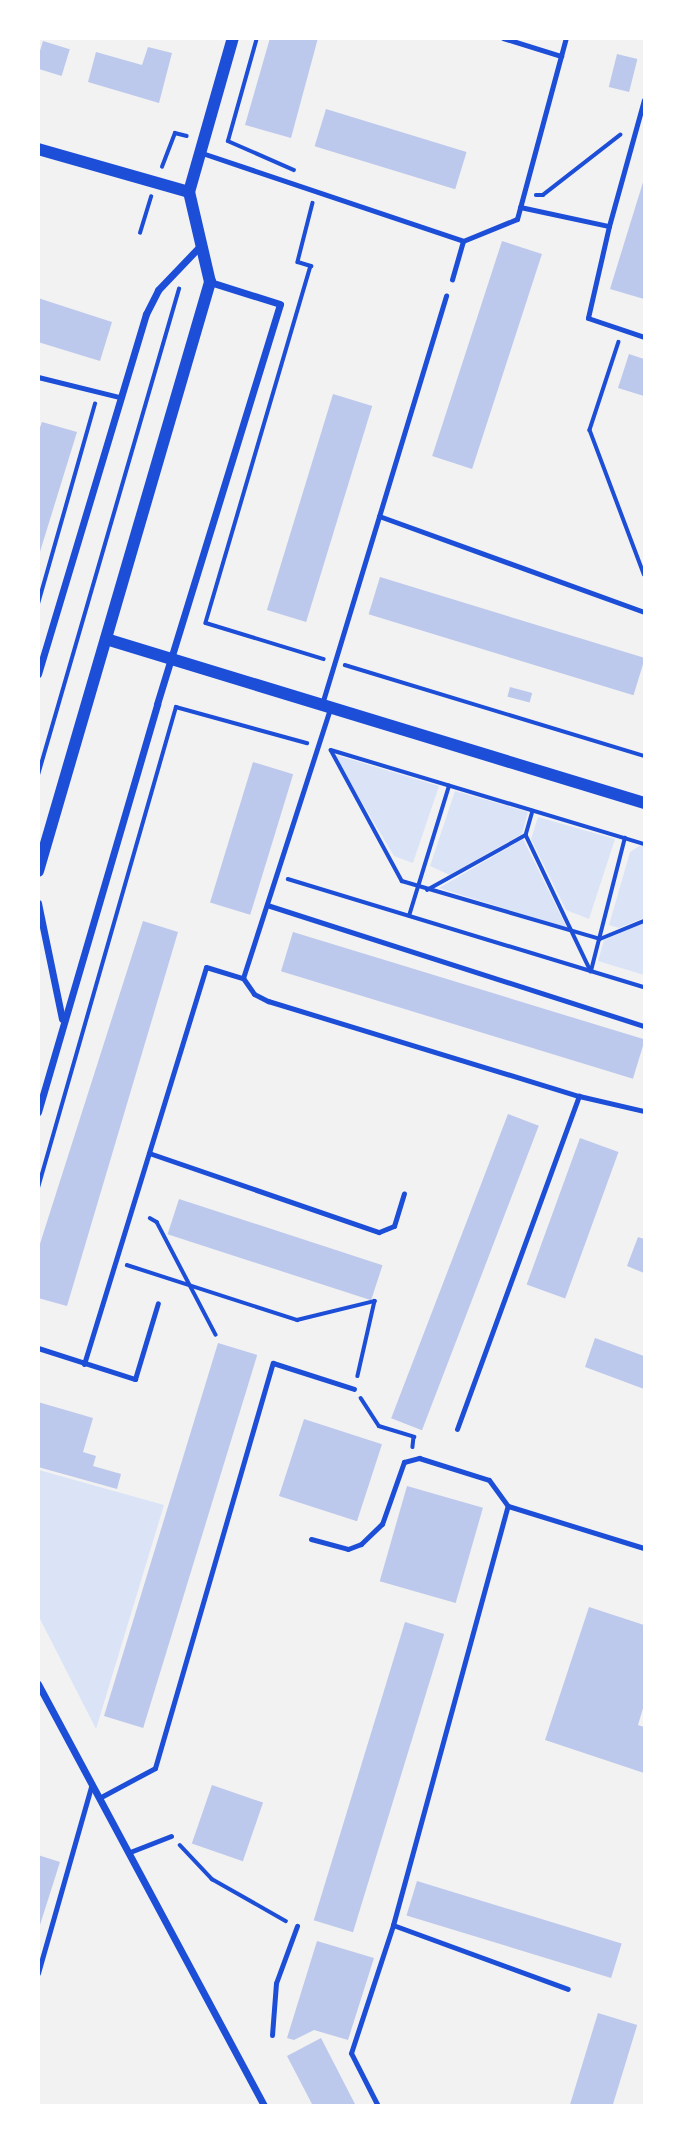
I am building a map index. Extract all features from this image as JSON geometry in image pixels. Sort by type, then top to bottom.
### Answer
[{"type":"street","points":[[38,870],[210,282],[189,192],[233,38]]},
{"type":"street","points":[[38,149],[189,192]]},
{"type":"street","points":[[38,674],[146,314],[158,290],[201,245]]},
{"type":"street","points":[[38,1112],[280,304],[210,282]]},
{"type":"street","points":[[106,639],[645,803]]},
{"type":"street","points":[[38,902],[63,1023]]},
{"type":"street","points":[[38,1684],[93,1782],[264,2105]]},
{"type":"lane","points":[[503,38],[561,56]]},
{"type":"lane","points":[[199,152],[463,241],[517,219],[566,38]]},
{"type":"lane","points":[[645,100],[609,226],[588,318],[645,337]]},
{"type":"lane","points":[[520,207],[609,226]]},
{"type":"lane","points":[[452,279],[463,241]]},
{"type":"lane","points":[[243,978],[318,747],[335,662],[446,295]]},
{"type":"lane","points":[[38,377],[119,397]]},
{"type":"lane","points":[[379,516],[645,612]]},
{"type":"lane","points":[[267,905],[645,1026]]},
{"type":"lane","points":[[84,1364],[206,967],[243,978],[254,994],[268,1001],[579,1097],[645,1111]]},
{"type":"lane","points":[[457,1429],[579,1097]]},
{"type":"lane","points":[[149,1153],[379,1232],[394,1226],[404,1194]]},
{"type":"lane","points":[[38,1348],[135,1379],[158,1303]]},
{"type":"lane","points":[[101,1797],[155,1768],[273,1363],[354,1389]]},
{"type":"lane","points":[[311,1539],[348,1549],[361,1544],[382,1524],[399,1470],[411,1458],[489,1480],[509,1506],[645,1548]]},
{"type":"lane","points":[[378,2105],[351,2053],[393,1925],[509,1506]]},
{"type":"lane","points":[[38,1973],[93,1782]]},
{"type":"lane","points":[[130,1852],[171,1836]]},
{"type":"lane","points":[[393,1925],[568,1989]]},
{"type":"lane","points":[[272,2035],[276,1983],[297,1926]]},
{"type":"path","points":[[222,160],[257,38]]},
{"type":"path","points":[[523,195],[543,195],[621,135],[629,123]]},
{"type":"path","points":[[228,141],[289,164],[316,192],[298,262],[311,266],[206,623],[645,756]]},
{"type":"path","points":[[38,775],[181,282],[178,268]]},
{"type":"path","points":[[624,330],[590,430],[645,574]]},
{"type":"path","points":[[38,604],[99,392]]},
{"type":"path","points":[[38,1188],[176,707],[331,750],[645,844]]},
{"type":"path","points":[[331,750],[402,881],[574,934],[600,939],[645,920]]},
{"type":"path","points":[[409,916],[449,786]]},
{"type":"path","points":[[533,811],[526,835],[591,971]]},
{"type":"path","points":[[427,890],[526,835]]},
{"type":"path","points":[[591,971],[625,838]]},
{"type":"path","points":[[276,875],[645,987]]},
{"type":"path","points":[[150,1218],[157,1222],[216,1335]]},
{"type":"path","points":[[116,1261],[297,1320],[375,1301],[354,1389],[379,1426],[414,1437],[411,1458]]},
{"type":"path","points":[[171,1836],[212,1879],[297,1926]]},
{"type":"shaded area","points":[[333,754],[439,786],[413,863],[394,856]]},
{"type":"shaded area","points":[[455,791],[528,812],[522,834],[450,875],[430,866]]},
{"type":"shaded area","points":[[538,817],[615,839],[589,919],[566,910],[531,839]]},
{"type":"shaded area","points":[[523,839],[567,928],[439,888]]},
{"type":"shaded area","points":[[644,843],[644,918],[619,928],[609,925],[630,852]]},
{"type":"shaded area","points":[[644,923],[644,975],[598,961],[604,940]]},
{"type":"shaded area","points":[[39,1470],[164,1505],[96,1729],[39,1617]]},
{"type":"building","points":[[270,38],[318,38],[291,138],[245,125]]},
{"type":"building","points":[[43,41],[70,49],[62,76],[38,69]]},
{"type":"building","points":[[148,47],[172,53],[159,103],[88,82],[96,52],[142,65]]},
{"type":"building","points":[[617,54],[637,59],[629,92],[609,87]]},
{"type":"building","points":[[326,109],[467,152],[455,189],[315,146]]},
{"type":"building","points":[[644,179],[644,299],[610,289]]},
{"type":"building","points":[[502,241],[542,254],[472,469],[432,456]]},
{"type":"building","points":[[38,298],[112,322],[100,361],[38,342]]},
{"type":"building","points":[[629,354],[644,359],[644,396],[618,388]]},
{"type":"building","points":[[333,394],[372,406],[306,622],[267,610]]},
{"type":"building","points":[[42,422],[77,432],[39,555],[38,433]]},
{"type":"building","points":[[380,577],[644,658],[633,695],[369,614]]},
{"type":"building","points":[[510,687],[532,693],[530,703],[507,697]]},
{"type":"building","points":[[253,762],[293,774],[250,915],[210,903]]},
{"type":"building","points":[[143,921],[178,932],[67,1306],[38,1298],[38,1250]]},
{"type":"building","points":[[293,932],[644,1039],[633,1079],[281,971]]},
{"type":"building","points":[[508,1114],[539,1126],[422,1430],[391,1418]]},
{"type":"building","points":[[580,1138],[619,1152],[565,1299],[527,1285]]},
{"type":"building","points":[[179,1199],[383,1265],[371,1300],[168,1234]]},
{"type":"building","points":[[638,1237],[644,1239],[644,1273],[627,1266]]},
{"type":"building","points":[[595,1338],[644,1356],[644,1389],[585,1367]]},
{"type":"building","points":[[218,1343],[257,1355],[143,1728],[104,1716]]},
{"type":"building","points":[[38,1402],[93,1418],[83,1452],[96,1456],[93,1466],[121,1474],[117,1489],[38,1467]]},
{"type":"building","points":[[304,1419],[382,1444],[357,1521],[279,1496]]},
{"type":"building","points":[[407,1486],[483,1508],[456,1603],[380,1581]]},
{"type":"building","points":[[589,1607],[644,1625],[644,1705],[638,1725],[644,1727],[644,1773],[545,1740]]},
{"type":"building","points":[[405,1622],[444,1634],[353,1932],[314,1920]]},
{"type":"building","points":[[212,1785],[263,1803],[243,1861],[192,1844]]},
{"type":"building","points":[[38,1855],[60,1862],[39,1928],[38,1928]]},
{"type":"building","points":[[417,1881],[622,1944],[611,1978],[406,1915]]},
{"type":"building","points":[[317,1941],[374,1958],[348,2040],[314,2030],[294,2040],[287,2038]]},
{"type":"building","points":[[598,2013],[637,2025],[612,2106],[570,2106]]},
{"type":"building","points":[[321,2038],[356,2106],[313,2106],[287,2056]]}]
